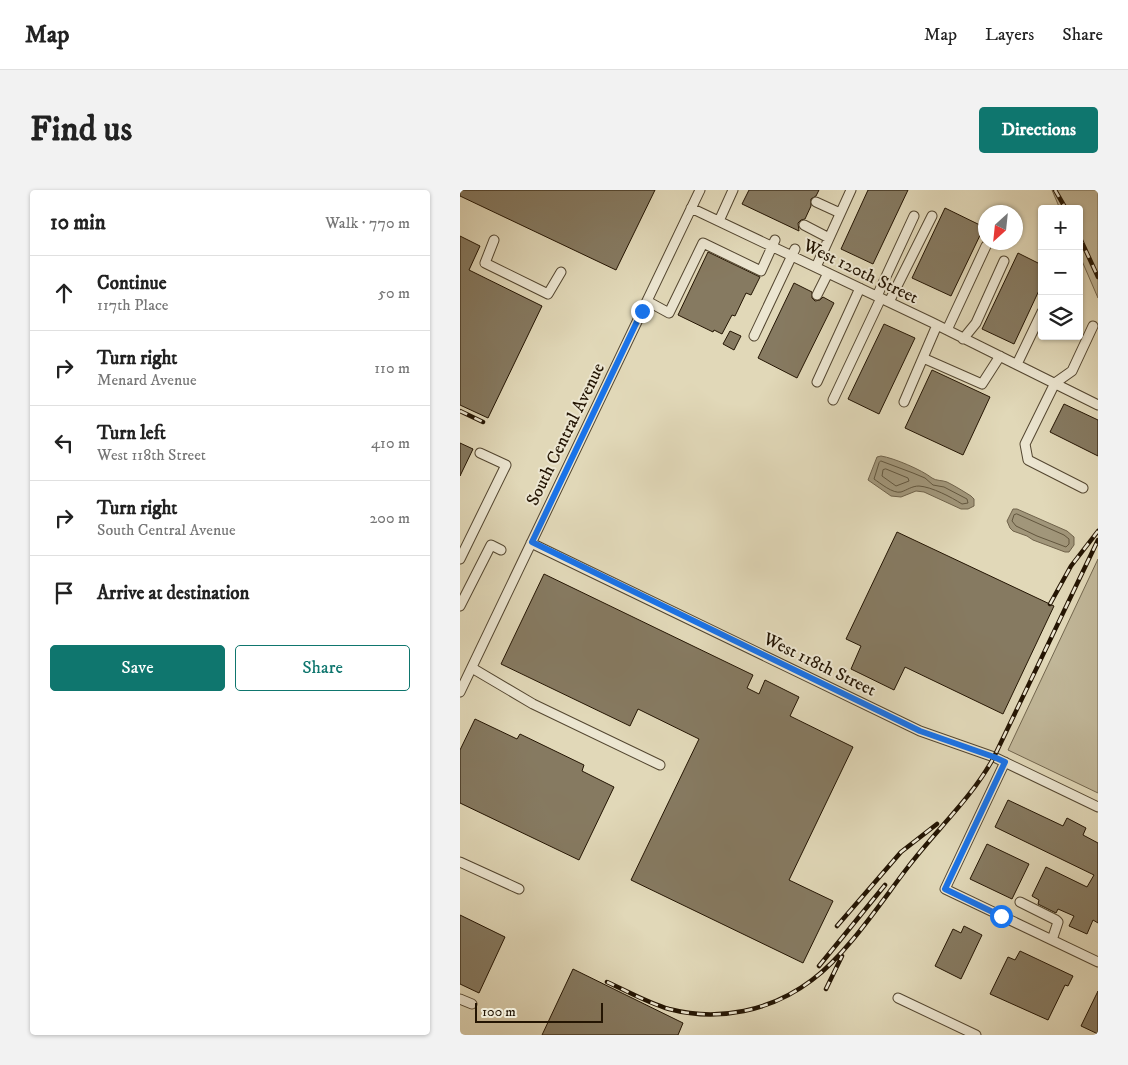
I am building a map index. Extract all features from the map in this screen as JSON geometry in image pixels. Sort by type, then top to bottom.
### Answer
[{"type":"street","name":"South Central Avenue","points":[[460,692],[700,190]]},
{"type":"street","points":[[718,221],[733,190]]},
{"type":"street","points":[[816,267],[851,190]]},
{"type":"street","points":[[816,202],[840,213]]},
{"type":"street","name":"West 120th Street","points":[[691,208],[718,221],[751,232],[793,252],[816,267],[963,338],[999,359],[1017,364],[1098,405]]},
{"type":"street","points":[[882,299],[914,216]]},
{"type":"street","points":[[832,400],[882,299],[932,216]]},
{"type":"street","points":[[804,225],[829,238]]},
{"type":"street","points":[[494,240],[485,263],[548,294],[560,272]]},
{"type":"street","points":[[647,302],[669,313],[703,243],[761,271],[773,243]]},
{"type":"street","points":[[947,330],[984,250]]},
{"type":"street","points":[[754,336],[793,252]]},
{"type":"street","points":[[963,338],[976,323],[1004,261]]},
{"type":"street","points":[[818,295],[828,273]]},
{"type":"street","points":[[816,382],[860,288]]},
{"type":"street","points":[[1017,364],[1038,320]]},
{"type":"street","points":[[904,402],[937,325]]},
{"type":"street","points":[[1083,488],[1028,460],[1025,444],[1055,383],[1072,371],[1093,326]]},
{"type":"street","points":[[923,358],[982,384],[999,359]]},
{"type":"street","points":[[460,559],[506,465],[480,453]]},
{"type":"street","name":"West 118th Street","points":[[532,542],[920,731],[994,757],[1098,807]]},
{"type":"street","points":[[460,606],[491,545],[501,550]]},
{"type":"street","points":[[472,668],[532,704],[660,765]]},
{"type":"street","points":[[1005,762],[945,889],[1098,962]]},
{"type":"street","points":[[460,862],[519,889]]},
{"type":"street","points":[[1020,902],[1058,922],[1052,940]]},
{"type":"street","points":[[898,998],[976,1035]]},
{"type":"street","points":[[460,999],[472,1004]]},
{"type":"shaded area","points":[[1052,190],[1098,190],[1098,298],[1083,263],[1083,205],[1058,205]]},
{"type":"shaded area","points":[[1098,559],[1098,793],[1008,750]]},
{"type":"water","points":[[881,456],[922,471],[934,479],[945,481],[971,496],[974,499],[974,506],[968,509],[961,509],[924,492],[916,491],[901,497],[891,496],[868,480],[877,457]]},
{"type":"water","points":[[1013,509],[1017,509],[1067,531],[1074,537],[1074,545],[1069,552],[1065,552],[1013,531],[1007,521]]},
{"type":"building","points":[[460,190],[655,190],[616,270],[460,196]]},
{"type":"building","points":[[749,190],[819,190],[816,196],[811,199],[811,206],[805,219],[798,223],[799,231],[742,204]]},
{"type":"building","points":[[868,190],[908,190],[873,264],[841,249]]},
{"type":"building","points":[[945,208],[978,224],[978,240],[951,296],[912,278]]},
{"type":"building","points":[[460,236],[480,246],[469,270],[542,306],[488,418],[460,405]]},
{"type":"building","points":[[708,252],[760,277],[751,295],[746,293],[735,316],[732,315],[722,334],[714,330],[713,332],[678,315]]},
{"type":"building","points":[[1018,253],[1038,263],[1038,293],[1014,344],[982,329]]},
{"type":"building","points":[[794,283],[812,292],[812,298],[815,301],[823,297],[834,303],[797,378],[758,358]]},
{"type":"building","points":[[884,324],[915,338],[879,414],[848,399]]},
{"type":"building","points":[[730,331],[741,336],[734,350],[723,344]]},
{"type":"building","points":[[932,370],[990,397],[963,455],[905,428]]},
{"type":"building","points":[[1064,404],[1098,420],[1098,456],[1050,432]]},
{"type":"building","points":[[460,443],[473,449],[460,476]]},
{"type":"building","points":[[897,532],[1054,606],[1003,714],[905,667],[894,690],[851,669],[861,646],[846,639]]},
{"type":"building","points":[[544,574],[753,675],[747,688],[759,694],[765,680],[799,697],[790,716],[853,747],[789,880],[833,901],[803,963],[631,880],[699,739],[638,709],[630,726],[501,664]]},
{"type":"building","points":[[475,719],[517,739],[520,734],[584,765],[582,771],[614,787],[579,860],[460,803],[460,750]]},
{"type":"building","points":[[1008,800],[1063,826],[1067,818],[1086,828],[1083,835],[1098,843],[1098,923],[1093,920],[1087,934],[1069,926],[1074,916],[1058,909],[1056,913],[1038,904],[1039,900],[1032,896],[1046,867],[1087,887],[1094,875],[995,827]]},
{"type":"building","points":[[987,844],[1029,864],[1012,899],[970,879]]},
{"type":"building","points":[[460,915],[505,937],[479,993],[460,984]]},
{"type":"building","points":[[964,926],[982,935],[961,979],[935,966],[953,929],[961,933]]},
{"type":"building","points":[[1020,951],[1073,976],[1068,986],[1065,985],[1048,1020],[990,994],[1008,957],[1015,960]]},
{"type":"building","points":[[573,969],[683,1023],[678,1035],[542,1035]]},
{"type":"building","points":[[1098,991],[1098,1034],[1081,1026]]},
{"type":"railway","points":[[1055,190],[1064,205]]},
{"type":"railway","points":[[1083,245],[1098,277]]},
{"type":"railway","points":[[460,411],[483,422]]},
{"type":"railway","points":[[1050,604],[1071,566],[1098,531]]},
{"type":"railway","points":[[607,982],[669,1009],[688,1013],[725,1014],[744,1011],[779,999],[796,991],[825,969],[851,942],[919,853],[965,800],[985,772],[994,757],[1098,540]]},
{"type":"railway","points":[[837,926],[901,852],[937,824]]},
{"type":"railway","points":[[819,966],[885,885]]},
{"type":"railway","points":[[826,989],[842,956]]},
{"type":"route","points":[[642,311],[532,542],[920,731],[1005,762],[945,889],[1001,916]]}]
